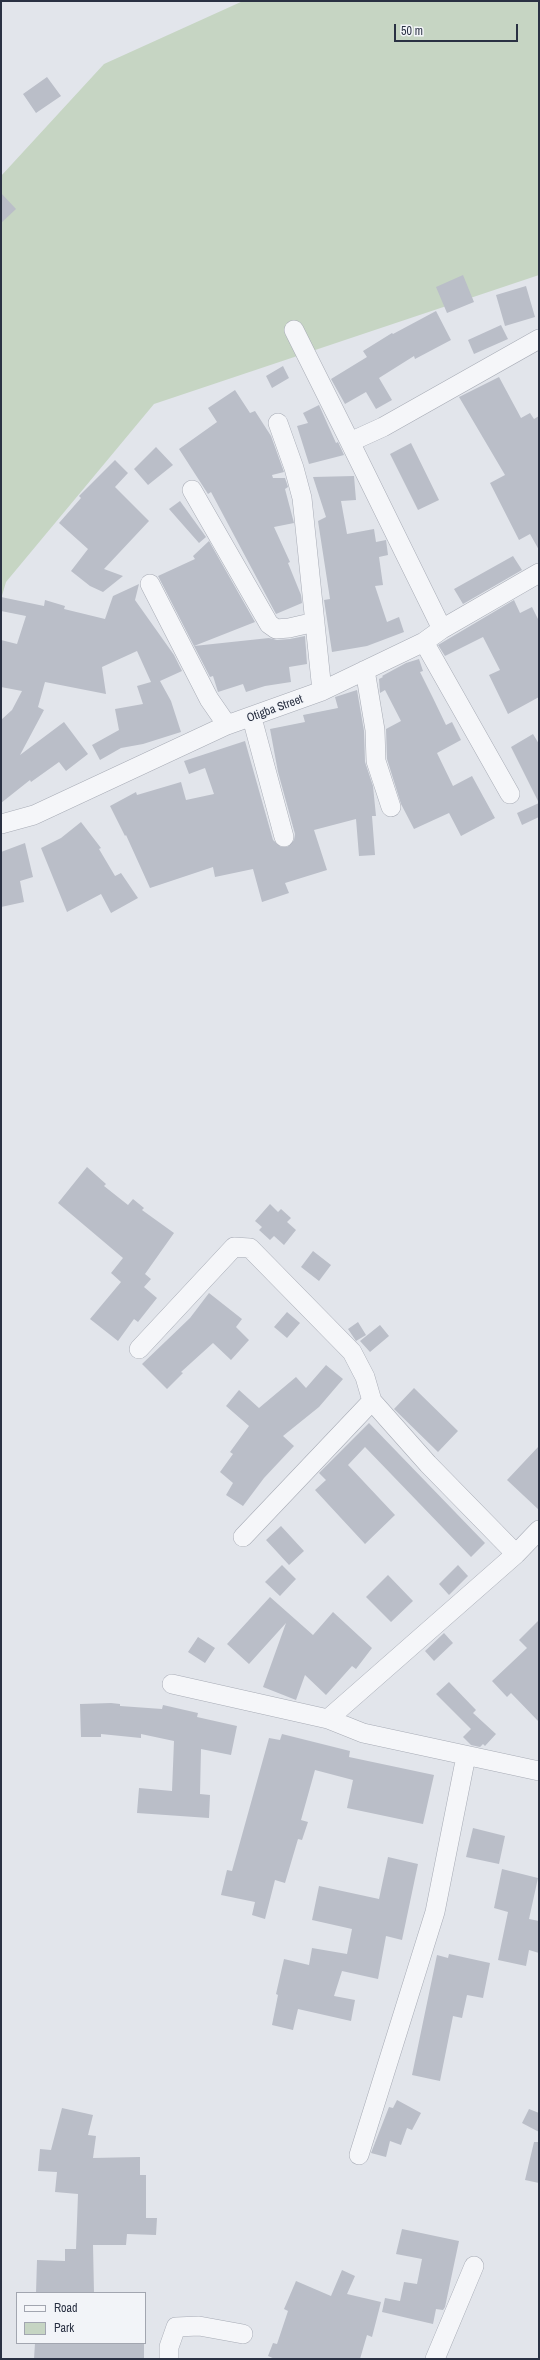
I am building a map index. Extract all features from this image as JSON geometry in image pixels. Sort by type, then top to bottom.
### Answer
[{"type":"street","points":[[294,330],[442,629]]},
{"type":"street","points":[[350,442],[383,427],[539,339]]},
{"type":"street","points":[[278,423],[294,468],[302,498],[322,691]]},
{"type":"street","points":[[192,490],[269,624],[276,629],[289,628],[315,622]]},
{"type":"street","name":"Otigba Street","points":[[1,824],[34,815],[227,725],[252,718],[322,691],[424,642],[442,629],[539,573]]},
{"type":"street","points":[[150,584],[209,699],[227,725]]},
{"type":"street","points":[[424,642],[510,794]]},
{"type":"street","points":[[365,670],[375,730],[376,761],[391,807]]},
{"type":"street","points":[[252,718],[284,837]]},
{"type":"street","points":[[139,1349],[234,1247],[250,1248],[352,1352],[365,1377],[372,1401],[428,1464],[516,1554]]},
{"type":"street","points":[[243,1537],[372,1401]]},
{"type":"street","points":[[328,1719],[516,1554],[539,1530]]},
{"type":"street","points":[[172,1684],[328,1719],[363,1732],[539,1771]]},
{"type":"street","points":[[359,2155],[435,1912],[466,1756]]},
{"type":"street","points":[[435,2359],[474,2266]]},
{"type":"street","points":[[169,2359],[169,2347],[176,2327],[199,2326],[243,2334]]},
{"type":"green space","points":[[243,1],[539,1],[539,275],[154,404],[6,582],[1,599],[1,176],[104,64]]},
{"type":"building","points":[[47,77],[61,96],[36,113],[23,94]]},
{"type":"building","points":[[1,193],[16,209],[1,223]]},
{"type":"building","points":[[463,275],[474,302],[447,313],[436,287]]},
{"type":"building","points":[[526,286],[535,317],[505,326],[496,295]]},
{"type":"building","points":[[436,311],[451,340],[415,359],[414,356],[379,378],[392,400],[376,409],[366,392],[345,404],[331,379],[367,357],[363,351],[392,333],[393,334]]},
{"type":"building","points":[[501,325],[508,339],[474,354],[468,340]]},
{"type":"building","points":[[283,366],[289,378],[272,388],[266,376]]},
{"type":"building","points":[[499,377],[521,418],[530,413],[534,419],[539,416],[539,550],[530,534],[519,540],[490,483],[505,475],[459,397]]},
{"type":"building","points":[[235,390],[250,413],[255,411],[271,436],[284,472],[272,475],[273,478],[285,478],[288,487],[285,489],[294,523],[274,527],[290,562],[288,563],[301,595],[302,603],[276,614],[211,492],[208,494],[179,449],[217,422],[208,408]]},
{"type":"building","points":[[319,405],[336,443],[338,442],[344,455],[309,464],[297,426],[308,423],[303,413]]},
{"type":"building","points":[[411,443],[439,500],[418,510],[390,454]]},
{"type":"building","points":[[156,447],[173,465],[148,485],[134,469]]},
{"type":"building","points":[[115,460],[128,473],[115,487],[149,521],[104,569],[123,576],[103,592],[90,586],[71,571],[88,549],[59,523],[81,498],[79,496]]},
{"type":"building","points":[[354,476],[356,500],[341,501],[347,534],[374,529],[376,542],[386,540],[388,555],[379,557],[383,585],[375,586],[387,622],[399,617],[404,632],[367,646],[332,652],[324,600],[330,599],[318,521],[326,517],[313,477]]},
{"type":"building","points":[[180,501],[206,537],[199,543],[169,509]]},
{"type":"building","points":[[209,541],[255,622],[194,646],[158,576],[195,559],[193,556]]},
{"type":"building","points":[[513,556],[522,570],[463,604],[454,589]]},
{"type":"building","points":[[139,584],[135,600],[174,655],[182,671],[160,681],[171,701],[181,732],[143,744],[121,748],[100,760],[92,745],[119,730],[115,709],[143,704],[137,686],[151,682],[137,651],[102,667],[106,694],[45,682],[38,707],[44,710],[20,755],[64,722],[88,754],[66,771],[59,762],[31,782],[30,780],[1,803],[1,720],[12,710],[22,691],[1,687],[1,640],[17,644],[26,616],[1,611],[1,597],[44,606],[45,600],[65,606],[64,609],[105,619],[113,596]]},
{"type":"building","points":[[514,600],[520,613],[532,607],[539,621],[539,697],[508,714],[489,675],[500,670],[483,637],[445,656],[438,645]]},
{"type":"building","points":[[305,636],[307,664],[289,667],[291,682],[265,686],[246,692],[243,684],[218,692],[213,676],[210,677],[194,646],[269,638],[277,640],[290,639]]},
{"type":"building","points":[[419,659],[423,671],[420,672],[446,725],[452,722],[461,740],[437,753],[453,786],[472,776],[495,818],[461,836],[449,813],[414,829],[401,804],[387,759],[386,729],[401,721],[385,690],[380,693],[379,679],[406,663]]},
{"type":"building","points":[[357,690],[364,731],[365,762],[373,786],[376,816],[372,816],[375,855],[359,856],[356,819],[314,830],[327,870],[285,883],[289,893],[262,902],[253,869],[215,877],[213,867],[150,888],[126,835],[125,836],[110,806],[136,792],[137,795],[181,782],[186,800],[214,794],[205,768],[189,774],[184,761],[245,741],[273,840],[281,847],[287,847],[294,840],[295,834],[278,772],[270,729],[305,722],[303,715],[338,708],[335,697]]},
{"type":"building","points":[[533,734],[539,744],[539,803],[511,747]]},
{"type":"building","points":[[539,803],[539,817],[522,825],[517,813]]},
{"type":"building","points":[[81,822],[101,848],[99,849],[115,876],[121,873],[138,898],[111,913],[101,894],[67,912],[41,848],[61,838]]},
{"type":"building","points":[[25,843],[33,877],[20,881],[24,902],[1,907],[1,852]]},
{"type":"building","points":[[87,1167],[106,1184],[104,1186],[128,1205],[133,1199],[144,1208],[142,1210],[174,1233],[145,1274],[151,1279],[144,1287],[157,1298],[138,1322],[134,1319],[118,1341],[90,1319],[121,1282],[111,1273],[123,1258],[58,1203]]},
{"type":"building","points":[[270,1204],[278,1212],[281,1209],[291,1218],[287,1222],[296,1230],[284,1245],[274,1236],[270,1240],[259,1230],[262,1227],[255,1221]]},
{"type":"building","points":[[313,1251],[331,1265],[319,1281],[301,1267]]},
{"type":"building","points":[[209,1293],[242,1319],[236,1327],[249,1340],[231,1360],[213,1343],[181,1372],[183,1373],[167,1389],[142,1364],[190,1318]]},
{"type":"building","points":[[287,1312],[300,1323],[287,1338],[274,1327]]},
{"type":"building","points":[[358,1322],[366,1335],[356,1341],[348,1329]]},
{"type":"building","points":[[380,1325],[389,1336],[370,1352],[360,1341]]},
{"type":"building","points":[[326,1365],[343,1379],[319,1407],[283,1436],[294,1446],[264,1478],[243,1506],[226,1495],[233,1483],[220,1472],[233,1454],[230,1452],[249,1426],[226,1406],[239,1390],[259,1408],[296,1377],[306,1388]]},
{"type":"building","points":[[414,1388],[458,1431],[438,1452],[394,1409]]},
{"type":"building","points":[[369,1423],[485,1543],[471,1557],[365,1447],[348,1465],[395,1515],[365,1544],[315,1490],[326,1480],[319,1473]]},
{"type":"building","points":[[539,1446],[539,1510],[507,1480]]},
{"type":"building","points":[[281,1526],[304,1551],[289,1565],[266,1540]]},
{"type":"building","points":[[282,1565],[296,1579],[280,1596],[265,1582]]},
{"type":"building","points":[[458,1565],[468,1576],[449,1595],[439,1584]]},
{"type":"building","points":[[388,1575],[413,1601],[391,1622],[366,1597]]},
{"type":"building","points":[[270,1597],[313,1635],[333,1612],[372,1648],[356,1669],[352,1666],[326,1695],[305,1675],[296,1700],[263,1687],[286,1623],[249,1664],[227,1644]]},
{"type":"building","points":[[539,1620],[539,1722],[511,1693],[507,1697],[492,1681],[527,1648],[519,1640]]},
{"type":"building","points":[[444,1633],[453,1643],[434,1661],[425,1651]]},
{"type":"building","points":[[198,1637],[215,1648],[205,1663],[188,1652]]},
{"type":"building","points":[[449,1682],[476,1710],[473,1713],[496,1734],[485,1746],[483,1744],[480,1747],[471,1745],[463,1737],[471,1729],[436,1694]]},
{"type":"building","points":[[80,1704],[120,1704],[120,1706],[162,1709],[163,1705],[198,1713],[197,1717],[237,1726],[231,1755],[201,1749],[200,1794],[210,1795],[209,1818],[137,1813],[139,1788],[172,1791],[174,1741],[141,1734],[141,1738],[101,1734],[101,1737],[81,1737]]},
{"type":"building","points":[[282,1734],[350,1751],[349,1757],[434,1775],[423,1824],[347,1808],[353,1780],[315,1770],[301,1820],[308,1822],[302,1840],[298,1839],[285,1883],[275,1880],[265,1919],[252,1915],[255,1902],[221,1895],[227,1870],[232,1871],[269,1738],[280,1740]]},
{"type":"building","points":[[473,1828],[505,1836],[499,1864],[466,1857]]},
{"type":"building","points":[[388,1857],[418,1864],[402,1940],[386,1936],[378,1979],[342,1971],[334,1996],[355,2000],[351,2021],[298,2009],[293,2030],[272,2025],[278,1995],[276,1994],[284,1959],[309,1965],[312,1948],[347,1954],[352,1929],[312,1920],[319,1886],[379,1899]]},
{"type":"building","points":[[502,1869],[538,1878],[529,1919],[539,1921],[539,1953],[529,1950],[526,1966],[498,1960],[508,1912],[494,1908]]},
{"type":"building","points":[[449,1954],[490,1963],[483,1998],[467,1995],[462,2018],[453,2016],[440,2081],[412,2075],[437,1955],[448,1958]]},
{"type":"building","points":[[397,2100],[421,2113],[412,2130],[407,2128],[401,2145],[390,2141],[386,2157],[371,2153],[389,2107],[393,2108]]},
{"type":"building","points":[[62,2108],[93,2115],[88,2135],[96,2136],[93,2158],[140,2157],[140,2175],[146,2175],[146,2218],[157,2218],[156,2235],[127,2234],[126,2245],[93,2245],[94,2292],[36,2292],[37,2260],[65,2261],[65,2249],[76,2249],[78,2194],[55,2192],[57,2172],[38,2171],[40,2149],[51,2150]]},
{"type":"building","points":[[529,2109],[539,2113],[539,2132],[522,2123]]},
{"type":"building","points":[[534,2142],[539,2142],[539,2183],[525,2180]]},
{"type":"building","points":[[402,2229],[459,2241],[445,2307],[443,2310],[436,2309],[433,2324],[382,2312],[385,2298],[400,2301],[404,2282],[417,2284],[422,2259],[396,2254]]},
{"type":"building","points":[[342,2270],[355,2276],[347,2294],[381,2302],[372,2337],[367,2335],[360,2359],[275,2359],[268,2356],[273,2343],[277,2344],[288,2311],[284,2309],[296,2281],[331,2296]]},
{"type":"building","points":[[35,2344],[144,2344],[144,2359],[34,2359]]}]
